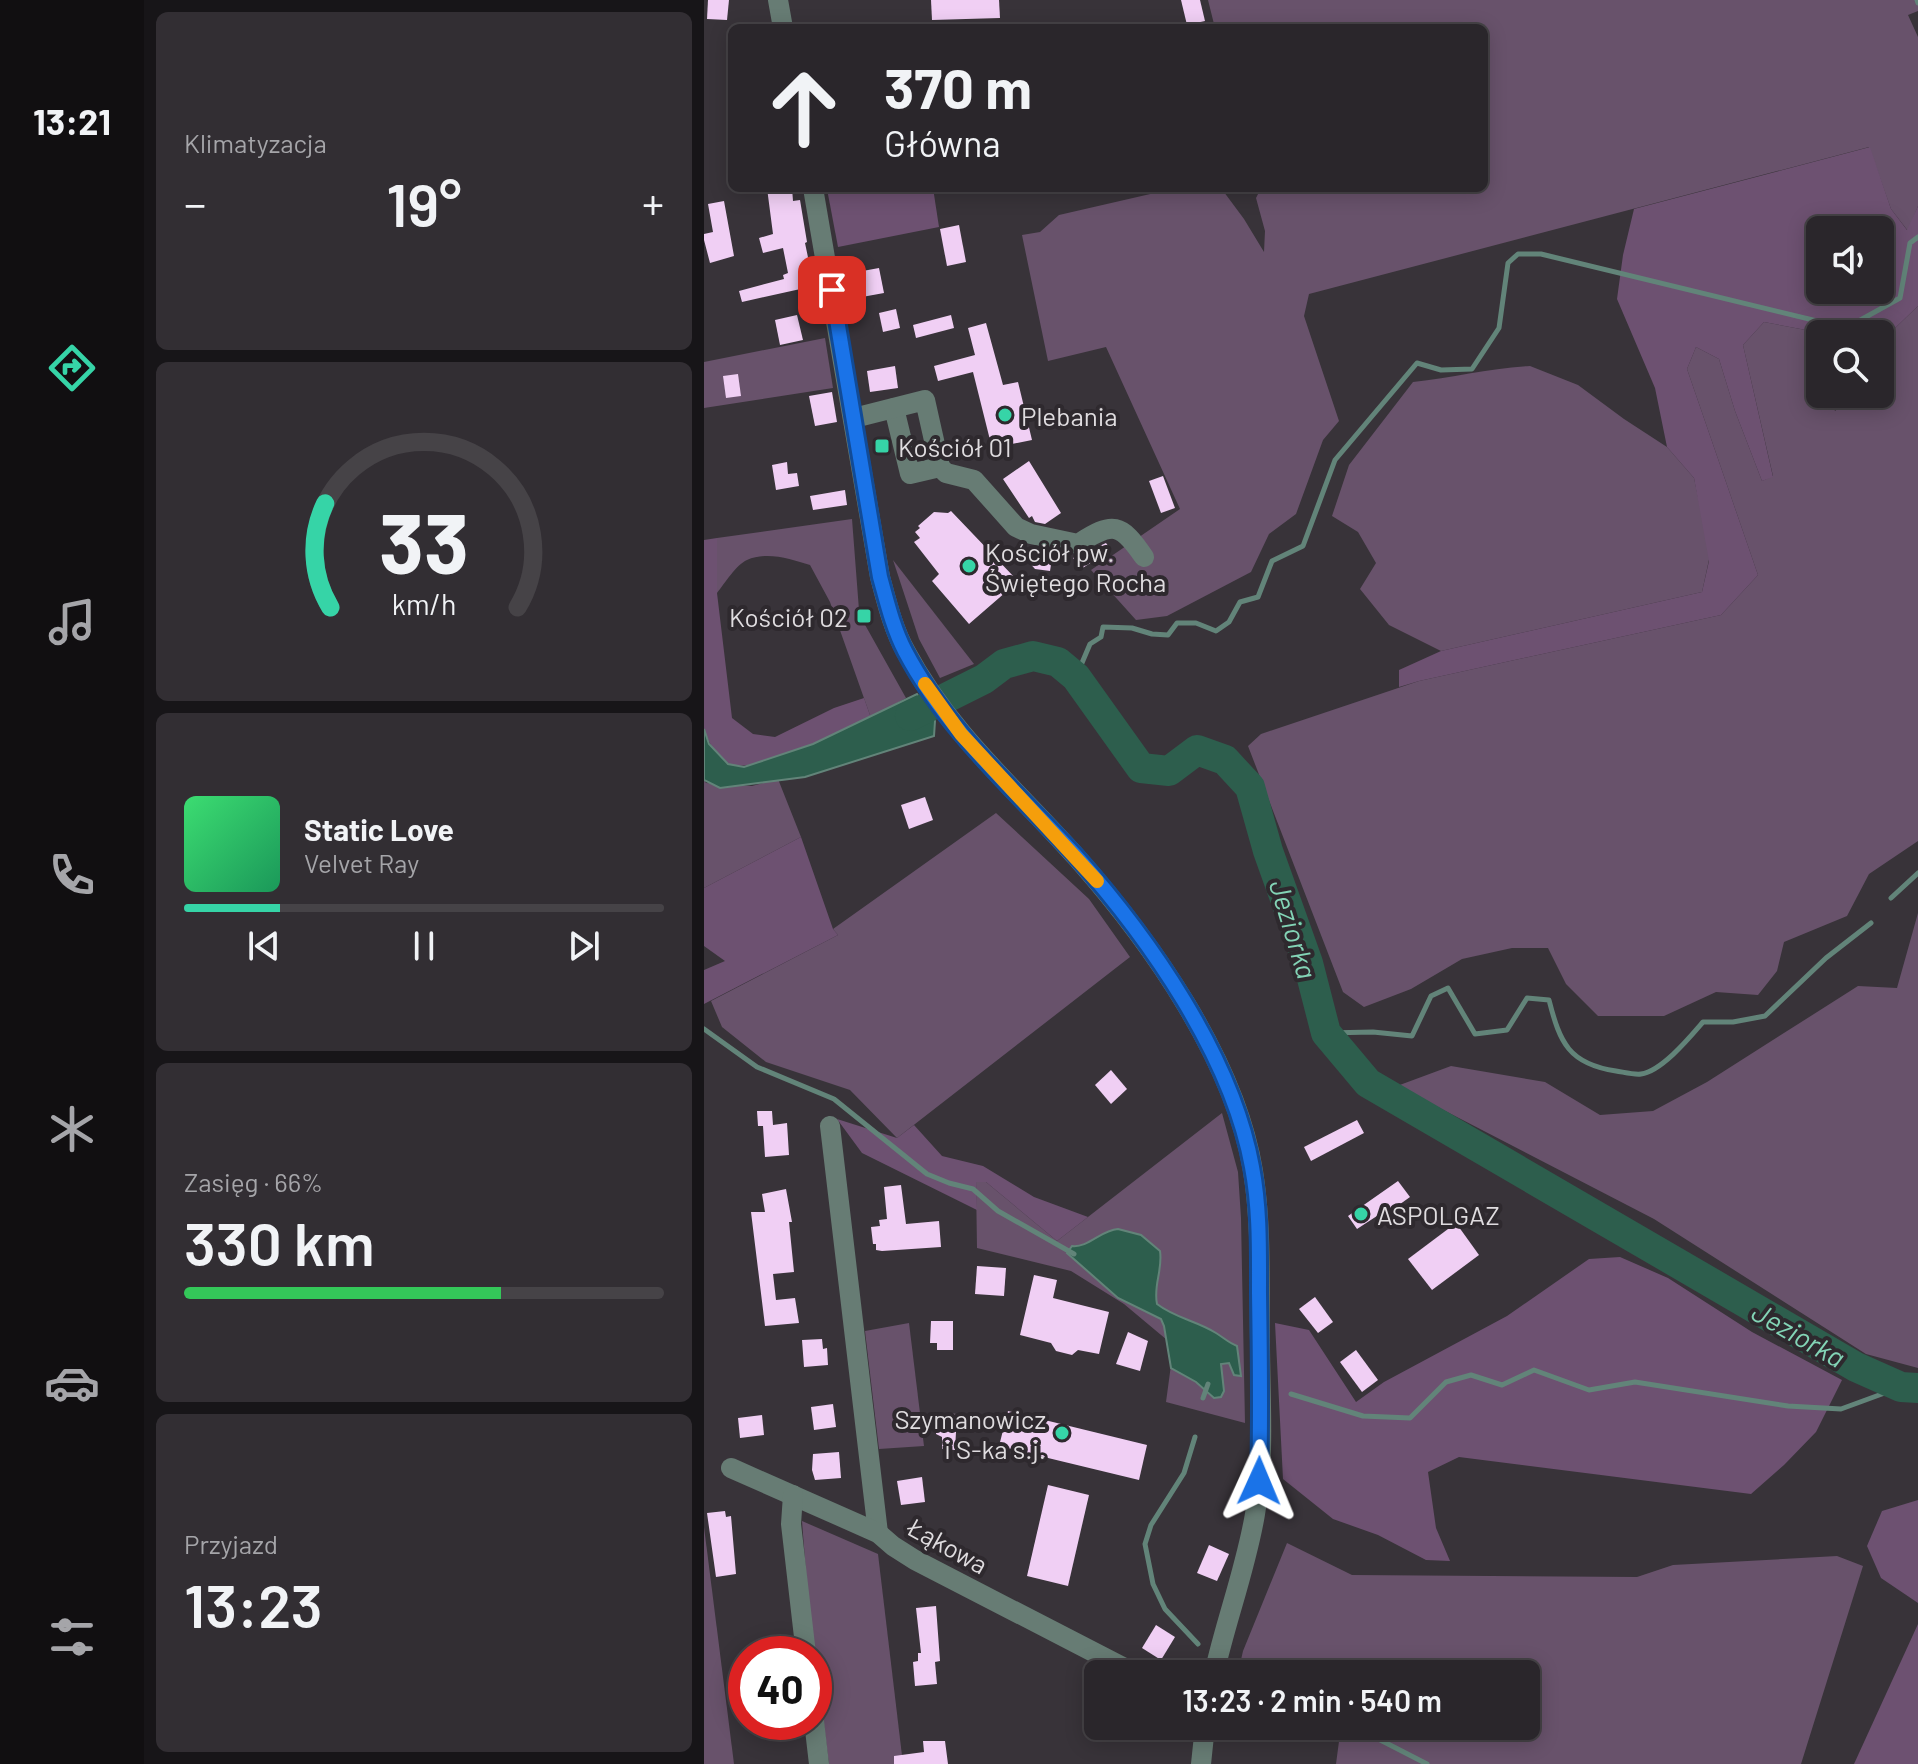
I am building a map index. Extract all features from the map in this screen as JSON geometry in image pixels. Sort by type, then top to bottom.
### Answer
[{"type":"street","points":[[778,0],[782,24]]},
{"type":"street","points":[[814,192],[871,528],[889,612],[905,650],[924,683],[961,734],[1078,859],[1144,941],[1213,1054],[1248,1145],[1258,1219],[1259,1481],[1250,1545],[1218,1660]]},
{"type":"street","points":[[854,418],[925,400],[940,467],[946,473],[974,480],[1016,527],[1031,534],[1078,544],[1099,530],[1115,527],[1128,534],[1144,557]]},
{"type":"street","points":[[894,408],[910,474],[940,467]]},
{"type":"street","points":[[830,1126],[878,1533]]},
{"type":"street","name":"Łąkowa","points":[[731,1468],[878,1533],[915,1560],[1109,1660]]},
{"type":"street","points":[[793,1495],[791,1524],[804,1636]]},
{"type":"street","points":[[816,1740],[819,1764]]},
{"type":"street","points":[[1201,1764],[1204,1740]]},
{"type":"shaded area","points":[[1208,0],[1918,0],[1918,11],[1908,15],[1918,37],[1918,206],[1908,231],[1891,209],[1869,147],[1309,294],[1304,316],[1339,421],[1323,440],[1296,514],[1269,534],[1251,572],[1167,616],[1136,620],[1091,570],[1180,509],[1106,347],[1048,361],[1022,235],[1040,232],[1059,215],[1159,192],[1224,192],[1264,252],[1265,231],[1256,198],[1259,192],[1488,192],[1488,24],[1214,24]]},
{"type":"shaded area","points":[[1870,147],[1891,209],[1907,230],[1918,206],[1918,306],[1894,329],[1894,320],[1806,320],[1806,330],[1764,322],[1743,345],[1773,477],[1762,481],[1719,359],[1696,347],[1687,369],[1758,575],[1721,615],[1399,687],[1399,670],[1441,651],[1702,592],[1709,561],[1694,478],[1667,447],[1655,388],[1617,299],[1634,209]]},
{"type":"shaded area","points":[[828,192],[934,192],[939,227],[838,247]]},
{"type":"shaded area","points":[[1918,306],[1918,841],[1869,874],[1847,916],[1784,942],[1777,971],[1758,995],[1716,992],[1664,1016],[1598,1016],[1566,984],[1548,948],[1512,948],[1462,959],[1411,989],[1364,1007],[1343,992],[1248,746],[1261,734],[1419,681],[1721,615],[1758,575],[1687,369],[1696,347],[1719,359],[1762,481],[1773,476],[1743,345],[1764,322],[1806,330],[1806,408],[1834,408],[1835,411],[1838,408],[1894,408],[1894,329]]},
{"type":"shaded area","points":[[825,338],[833,388],[704,408],[704,362]]},
{"type":"shaded area","points":[[1530,366],[1578,385],[1667,447],[1694,478],[1710,555],[1702,592],[1441,651],[1389,625],[1360,589],[1376,563],[1358,532],[1332,516],[1349,465],[1413,382]]},
{"type":"shaded area","points":[[852,519],[859,610],[906,698],[871,718],[830,602],[810,565],[779,557],[755,557],[739,566],[717,593],[717,538]]},
{"type":"shaded area","points":[[717,538],[717,593],[732,718],[753,734],[775,737],[834,708],[864,698],[871,718],[800,750],[758,763],[741,766],[729,764],[717,754],[704,729],[704,540]]},
{"type":"shaded area","points":[[893,560],[974,664],[940,678],[919,639]]},
{"type":"shaded area","points":[[917,694],[935,721],[934,736],[805,777],[720,788],[704,780],[704,729],[709,744],[728,764],[744,767],[813,744]]},
{"type":"shaded area","points":[[778,779],[801,837],[704,888],[704,780],[706,783],[752,786]]},
{"type":"shaded area","points":[[996,813],[1089,899],[1130,957],[897,1138],[850,1090],[766,1062],[722,1027],[711,1001],[838,935],[833,929]]},
{"type":"shaded area","points":[[801,837],[833,929],[838,935],[704,1004],[704,970],[725,961],[704,946],[704,888]]},
{"type":"shaded area","points":[[1918,913],[1918,1368],[1866,1354],[1654,1219],[1397,1086],[1451,1066],[1545,1082],[1600,1115],[1653,1111],[1707,1082],[1858,986],[1897,988]]},
{"type":"shaded area","points":[[1222,1113],[1238,1172],[1245,1423],[1166,1402],[1171,1365],[1167,1340],[1124,1304],[1071,1271],[977,1248],[976,1182],[986,1182],[1057,1241]]},
{"type":"shaded area","points":[[837,1119],[897,1138],[914,1125],[942,1156],[983,1166],[1034,1197],[1088,1217],[1057,1241],[986,1182],[976,1182],[977,1210],[862,1153]]},
{"type":"shaded area","points":[[1118,1229],[1141,1235],[1160,1251],[1157,1304],[1237,1346],[1241,1376],[1234,1375],[1229,1363],[1221,1364],[1224,1391],[1221,1397],[1214,1398],[1196,1382],[1171,1368],[1161,1319],[1118,1298],[1067,1253],[1072,1246]]},
{"type":"shaded area","points":[[1620,1257],[1668,1278],[1752,1332],[1842,1380],[1816,1432],[1751,1494],[1459,1457],[1428,1472],[1436,1528],[1450,1561],[1426,1560],[1378,1535],[1333,1519],[1283,1479],[1275,1323],[1309,1330],[1356,1402],[1384,1382],[1507,1316],[1589,1259]]},
{"type":"shaded area","points":[[909,1323],[924,1446],[879,1449],[865,1331]]},
{"type":"shaded area","points":[[1918,1500],[1918,1603],[1881,1578],[1867,1546],[1882,1511]]},
{"type":"shaded area","points":[[802,1521],[878,1554],[903,1764],[829,1764],[826,1740],[832,1740],[832,1636],[812,1636]]},
{"type":"shaded area","points":[[704,1527],[728,1717],[728,1740],[731,1740],[734,1764],[704,1764]]},
{"type":"shaded area","points":[[1287,1543],[1352,1575],[1637,1577],[1673,1565],[1837,1556],[1863,1566],[1801,1764],[1336,1764],[1339,1740],[1540,1740],[1540,1660],[1241,1660]]},
{"type":"shaded area","points":[[1918,1624],[1918,1764],[1854,1764]]},
{"type":"building","points":[[708,0],[729,0],[727,20],[707,19]]},
{"type":"building","points":[[931,0],[999,0],[1000,18],[932,20]]},
{"type":"building","points":[[1181,0],[1200,0],[1205,21],[1187,24]]},
{"type":"building","points":[[768,192],[792,192],[793,201],[800,200],[814,286],[742,302],[739,291],[784,279],[783,275],[788,273],[783,248],[763,253],[759,238],[773,234]]},
{"type":"building","points":[[724,201],[734,256],[710,263],[704,240],[704,234],[713,232],[708,204]]},
{"type":"building","points":[[959,225],[966,262],[947,266],[940,229]]},
{"type":"building","points":[[879,268],[884,293],[862,297],[857,272]]},
{"type":"building","points":[[896,309],[900,328],[883,332],[879,313]]},
{"type":"building","points":[[797,315],[803,340],[780,345],[775,320]]},
{"type":"building","points":[[951,315],[954,328],[916,338],[913,325]]},
{"type":"building","points":[[986,323],[1003,385],[1018,382],[1032,440],[992,448],[973,372],[938,381],[934,366],[975,355],[968,328]]},
{"type":"building","points":[[895,366],[898,388],[870,392],[867,371]]},
{"type":"building","points":[[738,374],[741,396],[726,398],[723,376]]},
{"type":"building","points":[[832,392],[837,422],[815,426],[809,396]]},
{"type":"building","points":[[1029,461],[1061,513],[1045,524],[1035,522],[1032,516],[1029,518],[1003,479]]},
{"type":"building","points":[[787,462],[788,474],[797,473],[799,486],[776,490],[772,465]]},
{"type":"building","points":[[1163,476],[1175,508],[1161,513],[1149,481]]},
{"type":"building","points":[[845,490],[847,505],[813,510],[810,496]]},
{"type":"building","name":"Kościół pw. Świętego Rocha","points":[[951,511],[1015,578],[1014,585],[969,624],[932,581],[939,574],[914,542],[920,538],[915,532],[920,528],[918,526],[934,512]]},
{"type":"building","points":[[1106,543],[1111,550],[1081,569],[1073,558]]},
{"type":"building","points":[[1029,549],[1053,552],[1050,571],[1035,569],[1027,560]]},
{"type":"building","points":[[925,797],[933,820],[909,829],[901,805]]},
{"type":"building","points":[[1111,1070],[1127,1089],[1111,1104],[1095,1085]]},
{"type":"building","points":[[757,1111],[772,1111],[773,1125],[787,1123],[789,1155],[765,1157],[763,1126],[758,1126]]},
{"type":"building","points":[[1357,1120],[1364,1133],[1311,1161],[1304,1147]]},
{"type":"building","points":[[1398,1181],[1410,1197],[1382,1217],[1380,1214],[1357,1229],[1348,1216]]},
{"type":"building","points":[[901,1185],[906,1224],[939,1221],[941,1247],[876,1250],[871,1227],[880,1226],[879,1220],[887,1219],[884,1187]]},
{"type":"building","points":[[786,1189],[792,1222],[789,1222],[794,1272],[773,1274],[776,1300],[795,1298],[799,1323],[765,1326],[751,1212],[765,1212],[762,1194]]},
{"type":"building","points":[[1456,1223],[1479,1255],[1432,1290],[1408,1259]]},
{"type":"building","points":[[977,1266],[1006,1268],[1004,1296],[975,1294]]},
{"type":"building","points":[[1034,1275],[1057,1280],[1053,1298],[1109,1312],[1099,1354],[1078,1350],[1072,1355],[1056,1351],[1051,1343],[1020,1335]]},
{"type":"building","points":[[1315,1297],[1333,1322],[1318,1333],[1299,1309]]},
{"type":"building","points":[[931,1321],[953,1321],[953,1350],[937,1350],[937,1343],[930,1343]]},
{"type":"building","points":[[1128,1332],[1148,1341],[1140,1371],[1116,1364]]},
{"type":"building","points":[[822,1339],[823,1349],[827,1348],[828,1365],[804,1367],[802,1340]]},
{"type":"building","points":[[1356,1350],[1378,1380],[1362,1392],[1340,1362]]},
{"type":"building","points":[[833,1404],[836,1427],[814,1430],[811,1407]]},
{"type":"building","points":[[1008,1411],[1147,1445],[1139,1480],[999,1446]]},
{"type":"building","points":[[937,1413],[957,1414],[955,1450],[942,1449],[942,1437],[936,1434]]},
{"type":"building","points":[[762,1415],[764,1435],[740,1438],[738,1418]]},
{"type":"building","points":[[839,1452],[841,1478],[815,1480],[813,1454]]},
{"type":"building","points":[[922,1477],[925,1502],[901,1505],[897,1481]]},
{"type":"building","points":[[1048,1485],[1089,1495],[1068,1586],[1027,1576]]},
{"type":"building","points":[[725,1511],[726,1517],[731,1516],[736,1574],[716,1577],[707,1513]]},
{"type":"building","points":[[1209,1545],[1229,1554],[1217,1581],[1197,1573]]},
{"type":"building","points":[[936,1606],[940,1661],[935,1662],[937,1684],[915,1686],[913,1662],[918,1661],[918,1653],[921,1653],[916,1608]]},
{"type":"building","points":[[1156,1625],[1175,1637],[1161,1660],[1142,1648]]},
{"type":"building","points":[[923,1741],[945,1741],[948,1764],[894,1764],[894,1756],[924,1752]]},
{"type":"waterway","points":[[1076,677],[1090,644],[1101,637],[1103,627],[1132,628],[1168,635],[1177,623],[1196,623],[1216,631],[1229,622],[1240,602],[1258,597],[1272,561],[1303,546],[1335,460],[1417,363],[1441,370],[1472,369],[1499,328],[1508,263],[1518,254],[1541,254],[1846,328],[1900,298],[1910,243],[1918,237]]},
{"type":"waterway","name":"Jeziorka","points":[[910,716],[984,679],[1004,664],[1033,656],[1058,662],[1076,677],[1141,768],[1169,771],[1197,750],[1225,760],[1250,787],[1268,851],[1308,963],[1326,1033],[1368,1083],[1856,1367],[1901,1387],[1918,1388]]},
{"type":"waterway","points":[[1891,898],[1918,873]]},
{"type":"waterway","points":[[1326,1033],[1373,1032],[1412,1036],[1431,996],[1448,988],[1475,1034],[1507,1030],[1527,998],[1549,1000],[1563,1040],[1577,1057],[1600,1068],[1641,1074],[1658,1067],[1703,1022],[1733,1022],[1765,1016],[1826,958],[1871,923]]},
{"type":"waterway","points":[[704,1029],[757,1067],[834,1099],[927,1174],[973,1189],[998,1211],[1074,1254]]},
{"type":"waterway","points":[[1291,1394],[1363,1416],[1410,1418],[1446,1382],[1471,1375],[1502,1385],[1534,1370],[1589,1390],[1635,1382],[1788,1406],[1841,1409],[1901,1387]]},
{"type":"waterway","points":[[1203,1398],[1208,1384]]},
{"type":"waterway","points":[[1195,1437],[1184,1473],[1151,1525],[1145,1544],[1153,1584],[1165,1609],[1198,1644]]},
{"type":"waterway","points":[[1380,1740],[1427,1764]]},
{"type":"slow traffic","points":[[925,684],[961,734],[1097,881]]},
{"type":"place","name":"Plebania","points":[[1005,415]]},
{"type":"place","name":"Kościół 01","points":[[882,446]]},
{"type":"place","name":"Kościół pw. Świętego Rocha","points":[[969,566]]},
{"type":"place","name":"Kościół 02","points":[[864,616]]},
{"type":"place","name":"ASPOLGAZ","points":[[1361,1214]]},
{"type":"place","name":"Szymanowicz i S-ka s.j.","points":[[1062,1433]]},
{"type":"route","points":[[832,290],[880,577],[889,612],[905,650],[924,683],[961,734],[1078,859],[1144,941],[1213,1054],[1239,1117],[1253,1169],[1258,1219],[1259,1481]]}]
